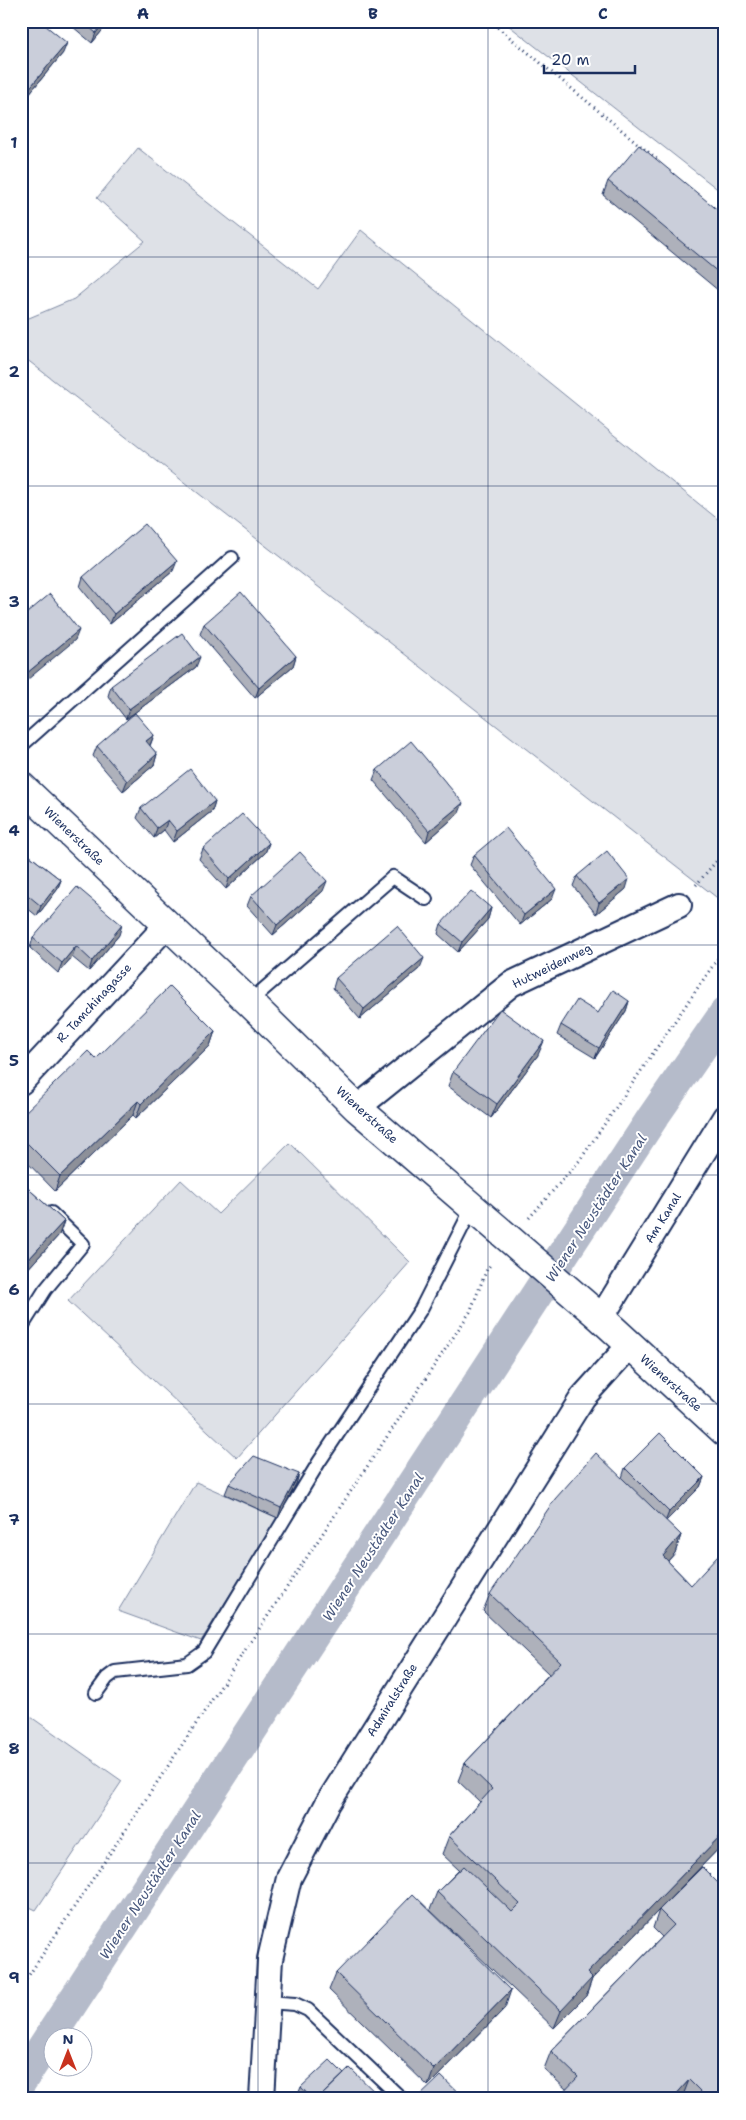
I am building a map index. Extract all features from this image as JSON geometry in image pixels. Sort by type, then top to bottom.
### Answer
[{"type":"street","name":"Wienerstraße","points":[[21,786],[249,1002],[357,1108],[575,1298],[601,1318],[725,1432]]},
{"type":"street","name":"Hutweidenweg","points":[[357,1108],[511,984],[679,905]]},
{"type":"street","name":"R. Tamchinagasse","points":[[21,1082],[166,925]]},
{"type":"street","name":"Am Kanal","points":[[601,1318],[725,1117]]},
{"type":"street","name":"Admiralstraße","points":[[262,2099],[270,1958],[289,1878],[328,1803],[582,1397],[630,1345]]},
{"type":"lane","points":[[21,746],[232,558]]},
{"type":"lane","points":[[249,1002],[393,877],[426,899]]},
{"type":"lane","points":[[21,1328],[45,1290],[83,1244],[42,1204]]},
{"type":"lane","points":[[96,1693],[114,1672],[187,1664],[204,1652],[320,1462],[422,1309],[472,1208]]},
{"type":"lane","points":[[268,2002],[295,2004],[308,2010],[402,2099]]},
{"type":"path","points":[[490,21],[664,166]]},
{"type":"path","points":[[679,905],[725,851]]},
{"type":"path","points":[[21,1987],[470,1312],[487,1269],[513,1243],[580,1160],[725,948]]},
{"type":"shaded area","points":[[503,21],[725,21],[725,195]]},
{"type":"shaded area","points":[[138,148],[318,289],[361,230],[725,525],[725,904],[21,355],[21,313],[29,318],[74,299],[145,241],[97,198]]},
{"type":"shaded area","points":[[290,1143],[410,1262],[237,1458],[68,1301],[181,1180],[218,1214]]},
{"type":"shaded area","points":[[196,1482],[278,1518],[201,1641],[118,1611]]},
{"type":"shaded area","points":[[21,1710],[122,1781],[36,1910],[21,1903]]},
{"type":"building","points":[[21,21],[40,21],[67,43],[27,91],[21,86]]},
{"type":"building","points":[[82,21],[105,21],[96,33]]},
{"type":"building","points":[[639,145],[725,216],[725,278],[608,181]]},
{"type":"building","points":[[145,524],[177,561],[114,614],[83,577]]},
{"type":"building","points":[[241,592],[296,656],[259,688],[204,624]]},
{"type":"building","points":[[50,594],[79,630],[21,678],[21,618]]},
{"type":"building","points":[[182,633],[200,657],[129,709],[111,686]]},
{"type":"building","points":[[135,713],[154,735],[146,741],[157,754],[127,781],[97,746]]},
{"type":"building","points":[[411,741],[463,803],[429,831],[377,770]]},
{"type":"building","points":[[190,769],[215,801],[177,831],[168,820],[157,828],[141,808]]},
{"type":"building","points":[[242,814],[269,843],[229,879],[203,849]]},
{"type":"building","points":[[506,828],[556,889],[524,915],[474,855]]},
{"type":"building","points":[[21,849],[61,880],[41,906],[24,892],[21,895]]},
{"type":"building","points":[[607,851],[629,879],[599,903],[577,876]]},
{"type":"building","points":[[300,852],[327,881],[277,925],[251,896]]},
{"type":"building","points":[[77,887],[122,925],[92,961],[76,946],[62,963],[33,938]]},
{"type":"building","points":[[471,891],[491,908],[462,942],[441,924]]},
{"type":"building","points":[[397,926],[424,958],[364,1009],[336,978]]},
{"type":"building","points":[[170,986],[215,1031],[141,1104],[138,1101],[60,1176],[21,1137],[21,1116],[88,1051],[96,1059]]},
{"type":"building","points":[[613,990],[629,1001],[599,1048],[561,1025],[577,1000],[598,1013]]},
{"type":"building","points":[[500,1009],[544,1041],[497,1104],[453,1072]]},
{"type":"building","points":[[21,1182],[64,1221],[28,1260],[21,1253]]},
{"type":"building","points":[[660,1433],[704,1477],[669,1512],[625,1468]]},
{"type":"building","points":[[596,1453],[681,1535],[663,1556],[691,1585],[718,1556],[725,1562],[725,1831],[587,1973],[592,1978],[561,2011],[437,1892],[464,1866],[512,1912],[520,1904],[449,1836],[492,1789],[465,1763],[561,1662],[490,1594],[555,1499]]},
{"type":"building","points":[[254,1456],[299,1474],[281,1508],[229,1484]]},
{"type":"building","points":[[702,1867],[725,1890],[725,2099],[708,2099],[689,2080],[672,2099],[557,2099],[578,2077],[551,2051],[674,1925],[659,1910]]},
{"type":"building","points":[[413,1894],[511,1990],[434,2069],[336,1973]]},
{"type":"building","points":[[330,2060],[344,2074],[319,2099],[312,2099],[301,2087]]},
{"type":"building","points":[[350,2068],[382,2099],[319,2099]]},
{"type":"building","points":[[441,2076],[465,2099],[417,2099]]},
{"type":"waterway","name":"Wiener Neustädter Kanal","points":[[21,2081],[653,1117],[725,1013]]}]
